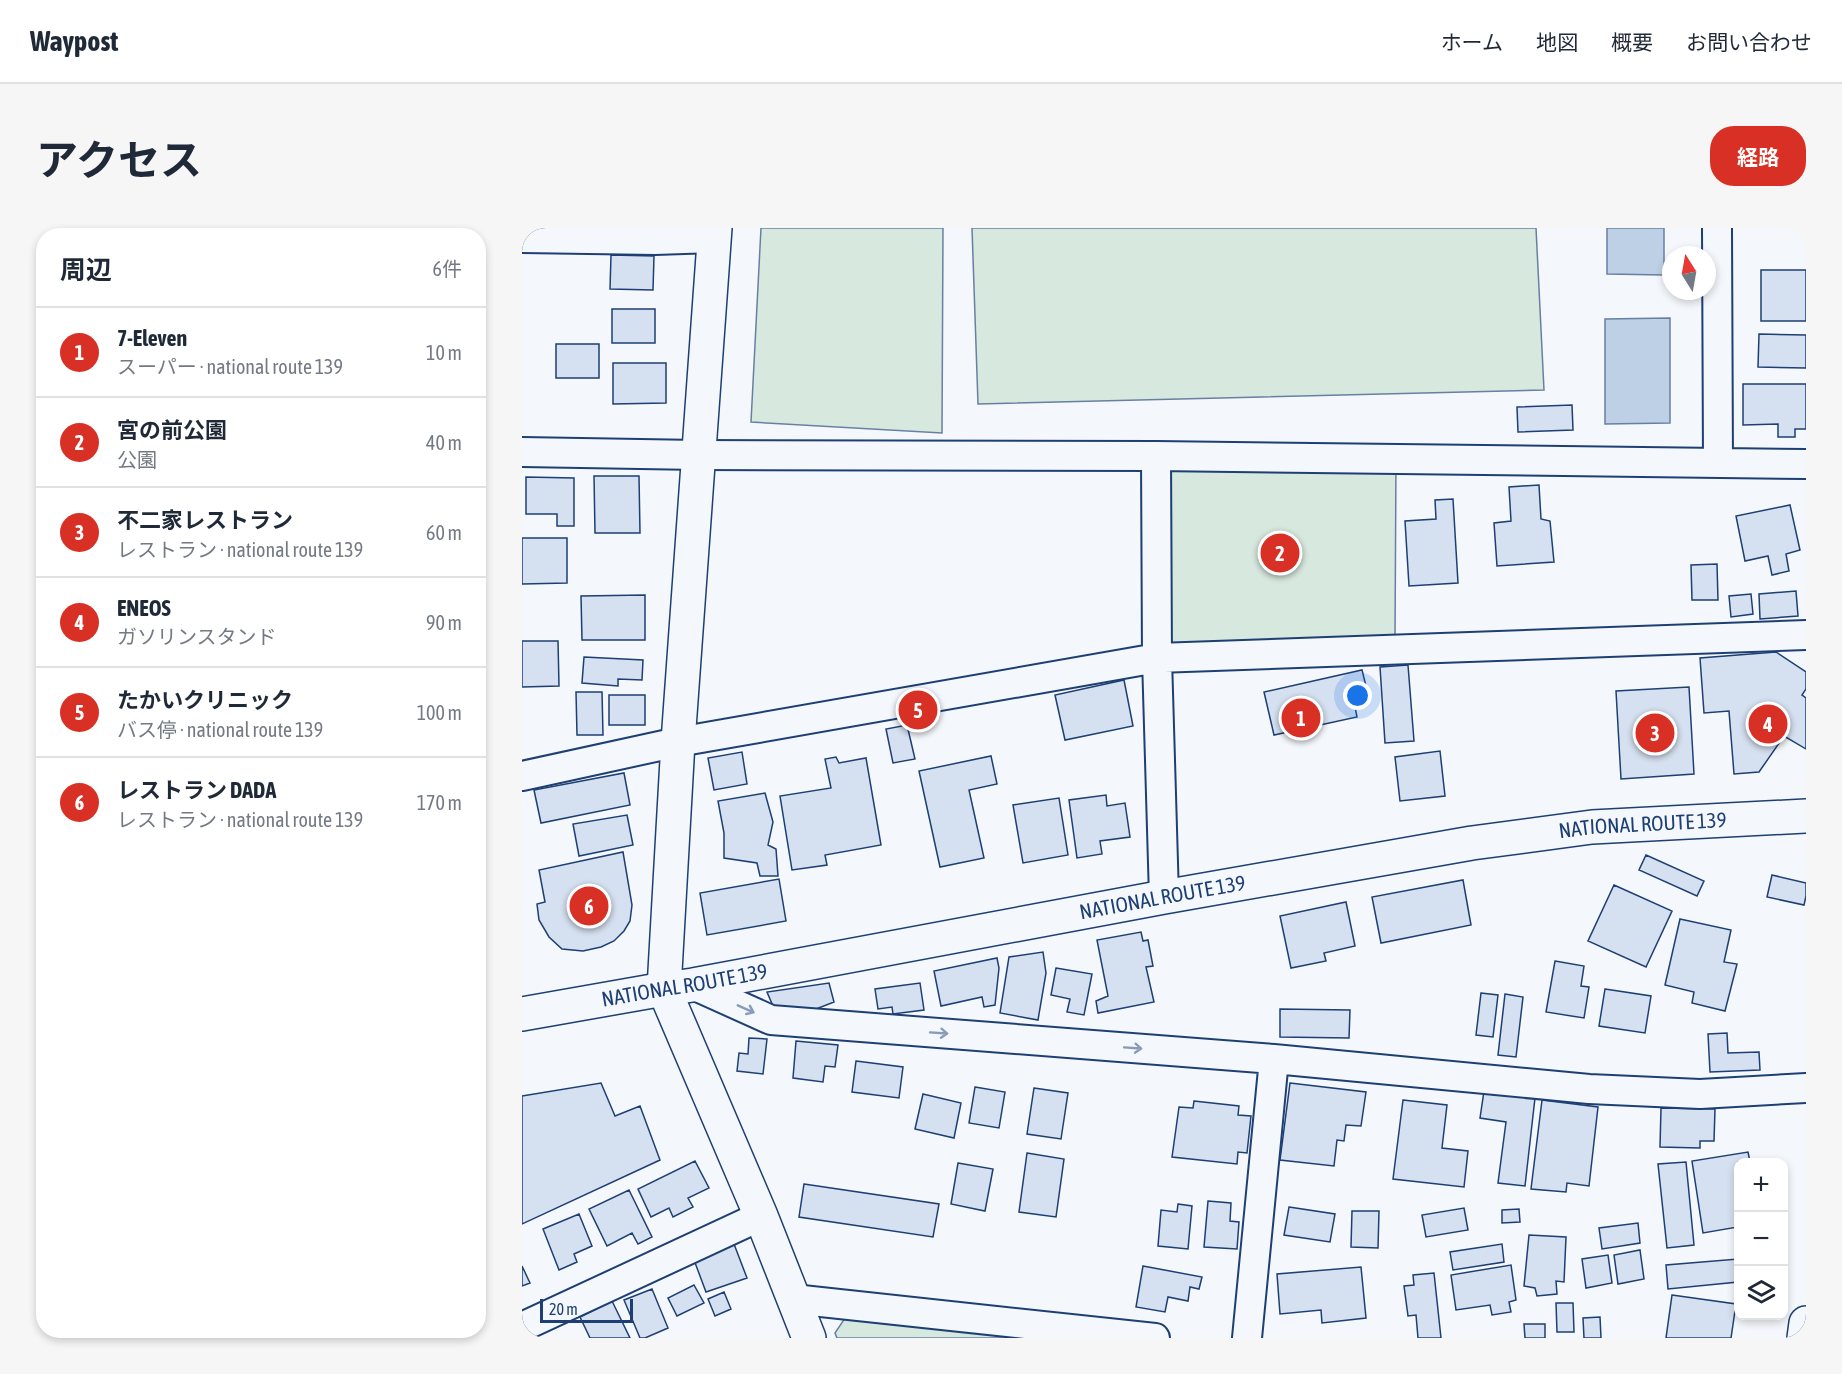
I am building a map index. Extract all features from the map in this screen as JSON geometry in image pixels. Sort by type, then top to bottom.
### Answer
[{"type":"main road","points":[[715,233],[678,742],[679,987],[761,1216],[809,1338]]},
{"type":"main road","name":"NATIONAL ROUTE 139","points":[[522,1014],[1472,843],[1592,827],[1806,816]]},
{"type":"main road","points":[[1804,1338],[1806,1323]]},
{"type":"street","points":[[1717,228],[1718,463]]},
{"type":"street","points":[[522,238],[654,240],[715,233]]},
{"type":"street","points":[[522,452],[699,455],[1156,456],[1806,465]]},
{"type":"street","points":[[1156,456],[1157,658],[1164,897]]},
{"type":"street","points":[[522,776],[678,742],[1157,658],[1806,635]]},
{"type":"street","points":[[679,987],[771,1020],[1274,1059],[1589,1089],[1700,1094],[1806,1088]]},
{"type":"street","points":[[1246,1338],[1274,1059]]},
{"type":"street","points":[[522,1327],[761,1216]]},
{"type":"street","points":[[793,1299],[1155,1338]]},
{"type":"shaded area","points":[[761,228],[943,228],[942,433],[751,422]]},
{"type":"shaded area","points":[[972,228],[1536,228],[1544,390],[978,404]]},
{"type":"shaded area","points":[[1396,459],[1395,639],[1164,651],[1166,466]]},
{"type":"shaded area","points":[[847,1315],[1023,1338],[837,1338],[835,1333]]},
{"type":"water","points":[[1607,228],[1664,228],[1662,275],[1607,274]]},
{"type":"water","points":[[1670,318],[1670,423],[1605,424],[1605,319]]},
{"type":"building","points":[[611,255],[654,256],[653,290],[610,289]]},
{"type":"building","points":[[1761,270],[1806,270],[1806,321],[1761,321]]},
{"type":"building","points":[[612,309],[655,309],[655,343],[612,343]]},
{"type":"building","points":[[1759,334],[1806,335],[1806,368],[1758,367]]},
{"type":"building","points":[[556,344],[599,344],[599,378],[556,378]]},
{"type":"building","points":[[613,363],[666,363],[666,403],[613,404]]},
{"type":"building","points":[[1743,384],[1806,384],[1806,429],[1795,429],[1795,437],[1778,437],[1778,424],[1743,425]]},
{"type":"building","points":[[1572,405],[1573,430],[1518,432],[1517,407]]},
{"type":"building","points":[[594,476],[639,476],[640,533],[595,533]]},
{"type":"building","points":[[526,477],[574,478],[574,526],[557,526],[557,514],[526,514]]},
{"type":"building","points":[[1539,485],[1541,519],[1550,521],[1554,562],[1497,566],[1494,523],[1511,521],[1509,487]]},
{"type":"building","points":[[1453,499],[1458,583],[1409,586],[1405,521],[1436,519],[1435,500]]},
{"type":"building","points":[[1790,505],[1800,550],[1786,554],[1789,571],[1772,575],[1768,556],[1745,561],[1736,516]]},
{"type":"building","points":[[522,538],[567,538],[567,583],[522,584]]},
{"type":"building","points":[[1717,564],[1718,600],[1692,600],[1691,565]]},
{"type":"building","points":[[1796,591],[1798,616],[1760,619],[1759,594]]},
{"type":"building","points":[[1751,594],[1753,614],[1731,617],[1729,596]]},
{"type":"building","points":[[645,595],[645,640],[582,640],[581,596]]},
{"type":"building","points":[[522,641],[558,641],[559,686],[522,687]]},
{"type":"building","points":[[1776,652],[1806,672],[1806,689],[1802,695],[1806,698],[1806,749],[1784,736],[1759,772],[1734,774],[1729,711],[1704,713],[1700,658]]},
{"type":"building","points":[[584,657],[643,660],[642,680],[618,679],[618,686],[582,683]]},
{"type":"building","points":[[1408,665],[1414,741],[1385,743],[1380,667]]},
{"type":"building","points":[[1362,670],[1369,698],[1354,702],[1357,717],[1274,735],[1264,692]]},
{"type":"building","points":[[1124,680],[1133,726],[1065,740],[1055,695]]},
{"type":"building","points":[[1689,687],[1694,774],[1621,779],[1616,691]]},
{"type":"building","points":[[576,692],[602,692],[603,735],[577,735]]},
{"type":"building","points":[[609,695],[645,695],[645,725],[609,725]]},
{"type":"building","points":[[907,725],[915,759],[893,763],[886,729]]},
{"type":"building","points":[[1440,751],[1445,796],[1400,801],[1395,757]]},
{"type":"building","points":[[742,752],[747,784],[714,790],[708,758]]},
{"type":"building","points":[[991,756],[997,784],[969,790],[984,858],[940,867],[919,771]]},
{"type":"building","points":[[836,757],[839,763],[866,758],[881,845],[825,855],[827,865],[792,870],[780,796],[831,788],[825,759]]},
{"type":"building","points":[[624,773],[630,805],[541,823],[534,790]]},
{"type":"building","points":[[765,793],[773,822],[768,845],[776,849],[778,876],[760,876],[757,863],[724,858],[724,833],[718,801]]},
{"type":"building","points":[[1106,795],[1107,806],[1125,803],[1130,837],[1100,841],[1102,854],[1077,858],[1069,800]]},
{"type":"building","points":[[1059,798],[1068,855],[1023,863],[1013,805]]},
{"type":"building","points":[[627,815],[633,845],[579,856],[573,824]]},
{"type":"building","points":[[623,852],[632,905],[630,921],[624,931],[614,941],[601,947],[583,951],[562,949],[549,937],[539,920],[537,904],[545,902],[539,870]]},
{"type":"building","points":[[1646,855],[1704,881],[1697,896],[1639,870]]},
{"type":"building","points":[[1772,875],[1806,883],[1804,905],[1767,897]]},
{"type":"building","points":[[779,879],[786,921],[707,935],[700,893]]},
{"type":"building","points":[[1463,880],[1471,925],[1381,943],[1372,897]]},
{"type":"building","points":[[1614,885],[1672,911],[1646,967],[1588,941]]},
{"type":"building","points":[[1346,902],[1355,946],[1324,953],[1326,961],[1291,968],[1280,916]]},
{"type":"building","points":[[1680,919],[1731,930],[1724,962],[1737,964],[1725,1011],[1692,1003],[1694,992],[1665,985]]},
{"type":"building","points":[[1141,932],[1143,941],[1148,940],[1153,966],[1146,967],[1154,1002],[1098,1013],[1096,1001],[1108,996],[1097,940]]},
{"type":"building","points":[[1043,952],[1046,973],[1038,1020],[1000,1013],[1009,957]]},
{"type":"building","points":[[997,958],[999,968],[995,1005],[984,1007],[982,997],[941,1006],[934,971]]},
{"type":"building","points":[[1555,961],[1584,966],[1581,986],[1589,987],[1584,1018],[1546,1012]]},
{"type":"building","points":[[1056,968],[1092,974],[1084,1015],[1067,1012],[1070,999],[1051,995]]},
{"type":"building","points":[[829,983],[834,1002],[811,1011],[773,1006],[767,992]]},
{"type":"building","points":[[920,983],[924,1010],[893,1014],[892,1007],[878,1009],[875,989]]},
{"type":"building","points":[[1605,989],[1651,996],[1645,1033],[1599,1026]]},
{"type":"building","points":[[1481,993],[1498,995],[1493,1037],[1476,1035]]},
{"type":"building","points":[[1505,994],[1523,997],[1516,1057],[1498,1055]]},
{"type":"building","points":[[1280,1009],[1350,1010],[1349,1038],[1280,1037]]},
{"type":"building","points":[[1727,1033],[1728,1053],[1759,1052],[1760,1070],[1710,1072],[1708,1034]]},
{"type":"building","points":[[749,1038],[767,1039],[763,1074],[737,1071],[739,1053],[748,1054]]},
{"type":"building","points":[[796,1041],[838,1045],[835,1067],[825,1066],[823,1082],[793,1078]]},
{"type":"building","points":[[856,1061],[903,1067],[899,1098],[852,1092]]},
{"type":"building","points":[[601,1083],[615,1116],[640,1106],[660,1160],[522,1224],[522,1096]]},
{"type":"building","points":[[1290,1083],[1366,1092],[1361,1126],[1346,1125],[1344,1141],[1337,1140],[1334,1166],[1280,1160]]},
{"type":"building","points":[[975,1087],[1005,1092],[999,1128],[969,1123]]},
{"type":"building","points":[[1034,1088],[1068,1093],[1061,1139],[1027,1134]]},
{"type":"building","points":[[1484,1091],[1535,1098],[1525,1186],[1498,1183],[1506,1122],[1480,1118]]},
{"type":"building","points":[[923,1094],[961,1103],[954,1138],[915,1129]]},
{"type":"building","points":[[1403,1100],[1447,1105],[1442,1148],[1468,1151],[1464,1187],[1393,1179]]},
{"type":"building","points":[[1542,1100],[1598,1107],[1589,1186],[1567,1183],[1566,1192],[1531,1189]]},
{"type":"building","points":[[1194,1101],[1239,1106],[1238,1115],[1251,1116],[1247,1153],[1238,1152],[1237,1164],[1172,1157],[1179,1107],[1193,1108]]},
{"type":"building","points":[[1661,1108],[1715,1109],[1714,1141],[1700,1141],[1700,1148],[1660,1147]]},
{"type":"building","points":[[1748,1152],[1749,1158],[1734,1158],[1734,1228],[1703,1233],[1692,1161]]},
{"type":"building","points":[[1027,1153],[1064,1159],[1056,1217],[1019,1212]]},
{"type":"building","points":[[695,1161],[709,1188],[688,1198],[693,1207],[673,1217],[669,1208],[651,1217],[638,1189]]},
{"type":"building","points":[[1686,1162],[1694,1245],[1667,1248],[1658,1164]]},
{"type":"building","points":[[958,1163],[993,1169],[985,1211],[951,1204]]},
{"type":"building","points":[[804,1184],[939,1204],[933,1237],[799,1217]]},
{"type":"building","points":[[629,1190],[652,1237],[638,1244],[632,1233],[607,1246],[589,1209]]},
{"type":"building","points":[[1208,1201],[1231,1203],[1230,1221],[1239,1222],[1237,1249],[1204,1247]]},
{"type":"building","points":[[1178,1204],[1192,1206],[1188,1249],[1158,1246],[1161,1210],[1177,1212]]},
{"type":"building","points":[[1289,1207],[1335,1214],[1330,1242],[1284,1235]]},
{"type":"building","points":[[1464,1208],[1468,1230],[1426,1237],[1422,1215]]},
{"type":"building","points":[[1519,1209],[1520,1222],[1502,1223],[1502,1210]]},
{"type":"building","points":[[1352,1211],[1379,1211],[1378,1248],[1351,1247]]},
{"type":"building","points":[[579,1214],[592,1246],[574,1254],[577,1262],[559,1270],[543,1229]]},
{"type":"building","points":[[1638,1223],[1640,1243],[1602,1249],[1599,1228]]},
{"type":"building","points":[[1529,1235],[1566,1237],[1564,1282],[1556,1281],[1557,1294],[1537,1296],[1535,1288],[1524,1286]]},
{"type":"building","points":[[734,1244],[747,1278],[706,1292],[694,1260]]},
{"type":"building","points":[[1502,1244],[1504,1262],[1453,1270],[1450,1252]]},
{"type":"building","points":[[1640,1250],[1644,1279],[1618,1284],[1614,1255]]},
{"type":"building","points":[[1608,1255],[1612,1283],[1586,1288],[1582,1259]]},
{"type":"building","points":[[1734,1259],[1734,1282],[1668,1289],[1666,1265]]},
{"type":"building","points":[[1511,1265],[1516,1300],[1509,1302],[1511,1312],[1492,1315],[1490,1305],[1456,1310],[1451,1275]]},
{"type":"building","points":[[522,1266],[530,1283],[522,1286]]},
{"type":"building","points":[[1143,1266],[1202,1277],[1199,1289],[1190,1287],[1188,1301],[1168,1297],[1165,1312],[1136,1307]]},
{"type":"building","points":[[1361,1267],[1366,1318],[1322,1323],[1321,1310],[1280,1314],[1277,1274]]},
{"type":"building","points":[[1434,1273],[1441,1338],[1418,1338],[1416,1315],[1408,1316],[1404,1286],[1414,1285],[1413,1275]]},
{"type":"building","points":[[694,1285],[704,1303],[677,1316],[668,1298]]},
{"type":"building","points":[[652,1289],[668,1328],[640,1338],[624,1300]]},
{"type":"building","points":[[724,1292],[731,1309],[715,1316],[708,1299]]},
{"type":"building","points":[[1672,1295],[1734,1304],[1731,1338],[1666,1338]]},
{"type":"building","points":[[612,1301],[630,1338],[590,1338],[580,1317]]},
{"type":"building","points":[[1556,1303],[1573,1303],[1574,1332],[1557,1332]]},
{"type":"building","points":[[1600,1317],[1601,1338],[1584,1338],[1583,1318]]},
{"type":"building","points":[[1524,1324],[1545,1324],[1545,1338],[1525,1338]]},
{"type":"place","name":"宮の前公園","points":[[1280,553]]},
{"type":"place","name":"たかいクリニック","points":[[918,710]]},
{"type":"place","name":"7-Eleven","points":[[1301,718]]},
{"type":"place","name":"ENEOS","points":[[1768,724]]},
{"type":"place","name":"不二家レストラン","points":[[1655,733]]},
{"type":"place","name":"レストラン DADA","points":[[589,906]]}]
